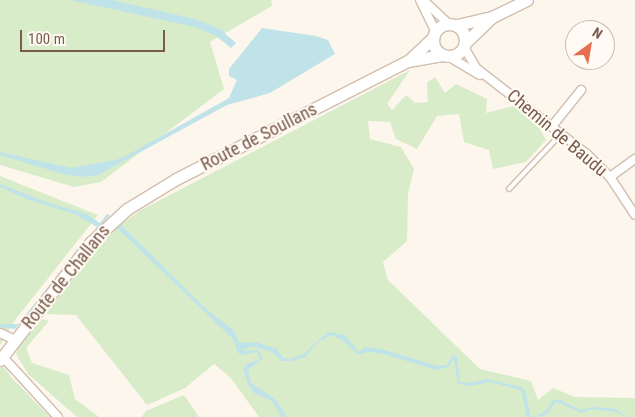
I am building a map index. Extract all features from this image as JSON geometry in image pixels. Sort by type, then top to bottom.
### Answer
[{"type":"main road","points":[[492,17],[465,44],[458,54],[445,56],[435,48],[434,34],[452,24],[492,17],[527,0]]},
{"type":"main road","points":[[452,24],[464,33],[465,44]]},
{"type":"main road","name":"Route de Soullans","points":[[114,219],[169,183],[408,61],[434,34]]},
{"type":"main road","name":"Route de Soullans","points":[[408,61],[445,56]]},
{"type":"main road","name":"Route de Challans","points":[[1,358],[86,249],[114,219]]},
{"type":"street","points":[[422,0],[452,24]]},
{"type":"street","points":[[422,0],[434,34]]},
{"type":"street","name":"Chemin de Baudu","points":[[465,44],[476,68],[553,125],[610,177],[635,215]]},
{"type":"street","name":"Chemin de Baudu","points":[[445,56],[463,67],[491,79]]},
{"type":"street","points":[[553,125],[581,90]]},
{"type":"street","points":[[610,177],[635,159]]},
{"type":"street","points":[[0,333],[15,340]]},
{"type":"street","points":[[1,358],[58,417]]},
{"type":"lane","points":[[509,188],[562,133]]},
{"type":"green space","points":[[0,0],[271,0],[272,6],[210,42],[224,89],[101,182],[74,187],[0,165]]},
{"type":"green space","points":[[410,70],[387,104],[392,110],[406,95],[415,103],[428,102],[427,83],[435,77],[445,93],[456,84],[487,99],[486,113],[514,106],[533,116],[546,140],[526,162],[493,169],[489,150],[464,142],[459,114],[437,116],[417,149],[396,139],[390,122],[368,121],[370,139],[401,147],[414,169],[408,194],[407,241],[383,262],[388,280],[480,369],[531,381],[538,400],[553,388],[575,397],[635,398],[635,417],[259,417],[230,377],[214,364],[185,388],[147,405],[76,315],[44,314],[110,232],[141,210]]},
{"type":"green space","points":[[0,176],[98,215],[15,320],[0,345]]},
{"type":"green space","points":[[42,319],[49,321],[26,348],[32,363],[69,375],[75,399],[99,417],[77,417],[28,374],[16,354],[21,342]]},
{"type":"green space","points":[[0,362],[12,378],[50,417],[0,417]]},
{"type":"green space","points":[[184,395],[199,417],[142,417],[146,411]]},
{"type":"water","points":[[70,0],[112,0],[195,19],[220,29],[236,43],[231,48],[216,36],[195,27]]},
{"type":"water","points":[[262,28],[316,36],[328,40],[335,54],[270,93],[227,105],[98,175],[80,177],[63,174],[0,155],[0,152],[71,168],[119,159],[229,98],[237,80],[229,76],[229,69]]},
{"type":"water","points":[[0,184],[54,205],[85,213],[100,223],[107,214],[110,215],[15,329],[0,327],[0,324],[18,324],[97,227],[75,214],[29,200],[0,187]]},
{"type":"water","points":[[120,224],[203,306],[234,331],[239,343],[255,342],[277,349],[283,358],[290,359],[304,354],[328,332],[344,335],[359,352],[365,347],[381,349],[438,366],[447,365],[452,356],[457,356],[460,382],[470,383],[487,379],[521,387],[525,390],[531,417],[527,417],[521,390],[490,382],[470,386],[458,384],[454,359],[448,367],[437,370],[380,353],[367,352],[359,355],[341,339],[331,335],[316,344],[305,357],[291,361],[282,361],[270,351],[250,346],[244,351],[258,350],[263,358],[248,370],[251,383],[274,398],[284,411],[286,417],[282,417],[272,401],[254,393],[248,384],[243,369],[247,364],[260,359],[257,352],[242,355],[237,352],[234,340],[117,228]]},
{"type":"water","points":[[553,400],[561,400],[580,410],[592,407],[616,409],[627,417],[615,412],[592,409],[581,413],[560,403],[555,403],[546,415],[535,417],[547,410]]}]
